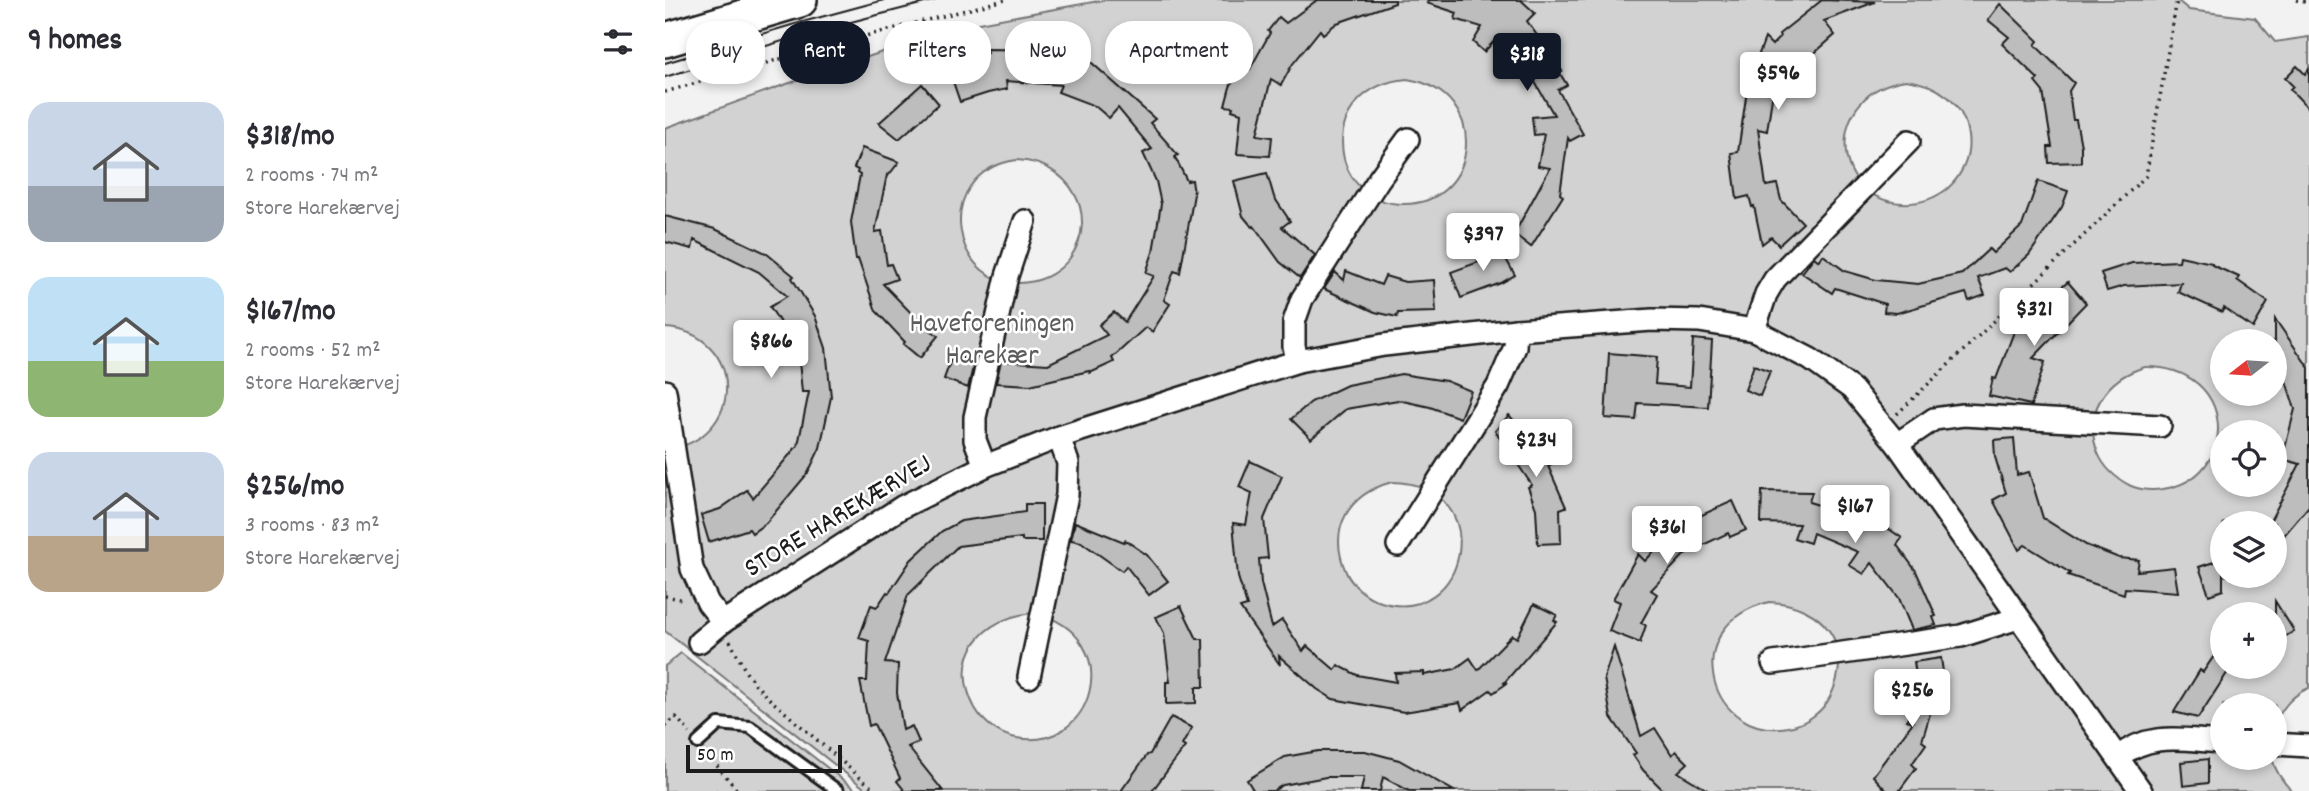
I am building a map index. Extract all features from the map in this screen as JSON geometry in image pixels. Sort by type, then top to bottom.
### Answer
[{"type":"main road","points":[[665,40],[800,0]]},
{"type":"street","points":[[1298,361],[1294,347],[1294,322],[1302,299],[1408,139]]},
{"type":"street","points":[[1754,330],[1766,294],[1775,279],[1909,141]]},
{"type":"street","points":[[985,466],[975,440],[975,417],[1007,276],[1025,220]]},
{"type":"street","name":"STORE HAREKÆRVEJ","points":[[699,642],[723,622],[902,507],[985,466],[1059,437],[1298,361],[1384,345],[1515,330],[1652,320],[1699,321],[1754,330],[1810,359],[1852,389],[1897,444],[2141,791]]},
{"type":"street","points":[[1398,545],[1498,386],[1515,347],[1515,330]]},
{"type":"street","points":[[665,391],[692,569],[708,603],[723,622]]},
{"type":"street","points":[[1897,444],[1934,419],[1963,415],[2160,426]]},
{"type":"street","points":[[1029,677],[1067,495],[1068,463],[1059,437]]},
{"type":"street","points":[[1773,663],[1961,636],[2017,616]]},
{"type":"street","points":[[2117,757],[2132,746],[2161,738],[2210,741]]},
{"type":"street","points":[[2287,745],[2309,746]]},
{"type":"lane","points":[[698,743],[719,724],[750,727],[838,791]]},
{"type":"path","points":[[665,92],[815,49],[1005,0]]},
{"type":"path","points":[[1883,427],[2146,176],[2177,0]]},
{"type":"path","points":[[2296,0],[2309,3]]},
{"type":"path","points":[[723,622],[747,674],[765,695],[876,791]]},
{"type":"green space","name":"Haveforeningen Harekær","points":[[1104,0],[2177,0],[2189,10],[2255,18],[2275,42],[2309,37],[2309,688],[2287,704],[2287,693],[2210,693],[2210,770],[2276,770],[2292,791],[868,791],[665,631],[665,450],[692,442],[712,427],[723,408],[726,386],[722,365],[710,347],[691,334],[665,328],[665,128],[787,84],[870,84],[870,56],[884,51],[884,84],[991,84],[990,21]],"holes":[[[1407,79],[1434,88],[1453,104],[1463,124],[1466,146],[1461,168],[1448,186],[1429,199],[1404,204],[1378,199],[1359,186],[1347,167],[1342,144],[1345,122],[1357,102],[1378,87]],[[1906,80],[1918,82],[1939,91],[1955,104],[1961,113],[1968,136],[1968,151],[1961,172],[1942,193],[1920,202],[1902,203],[1878,197],[1860,184],[1849,165],[1845,144],[1849,123],[1860,103],[1879,88]],[[1017,160],[1035,163],[1051,170],[1064,180],[1074,193],[1082,224],[1079,241],[1070,258],[1052,274],[1029,282],[1003,281],[982,270],[968,252],[961,230],[961,207],[971,186],[989,169]],[[2210,329],[2287,329],[2287,406],[2213,406],[2217,420],[2287,420],[2287,497],[2210,497],[2210,457],[2206,465],[2188,481],[2159,490],[2135,487],[2116,476],[2107,468],[2098,453],[2093,424],[2101,399],[2119,379],[2145,367],[2176,372],[2198,384],[2210,399]],[[1392,482],[1426,489],[1447,505],[1458,528],[1459,553],[1451,576],[1434,595],[1411,605],[1381,602],[1365,594],[1352,582],[1346,572],[1339,541],[1346,515],[1364,495]],[[1769,602],[1788,605],[1819,619],[1836,645],[1839,661],[1837,678],[1827,702],[1809,719],[1793,726],[1764,727],[1741,718],[1724,702],[1714,680],[1713,657],[1721,634],[1739,615]],[[1035,613],[1064,626],[1083,645],[1091,668],[1089,691],[1080,713],[1063,729],[1040,738],[1012,737],[1001,733],[982,718],[968,690],[968,657],[975,643],[999,622]]]},
{"type":"green space","points":[[681,653],[857,791],[665,791],[665,666]]},
{"type":"building","points":[[1317,0],[1395,0],[1395,3],[1337,23],[1323,34],[1320,30],[1292,65],[1281,85],[1271,79],[1257,135],[1272,137],[1270,156],[1237,154],[1241,113],[1232,110],[1233,107],[1225,106],[1230,87],[1231,84],[1253,84],[1253,64],[1270,33],[1268,31],[1279,17],[1286,23]]},
{"type":"building","points":[[1428,0],[1521,0],[1535,13],[1527,21],[1562,71],[1559,72],[1567,85],[1558,90],[1583,134],[1570,141],[1568,138],[1560,194],[1563,196],[1531,247],[1514,234],[1550,168],[1538,166],[1544,134],[1534,135],[1532,117],[1554,115],[1525,65],[1519,70],[1497,38],[1484,52],[1473,42],[1482,27],[1455,19],[1457,13],[1427,3]]},
{"type":"building","points":[[1822,0],[1875,2],[1824,21],[1835,35],[1793,72],[1784,95],[1773,91],[1767,131],[1758,129],[1766,186],[1777,184],[1781,200],[1803,223],[1779,245],[1771,237],[1762,244],[1754,206],[1752,207],[1749,196],[1737,199],[1731,153],[1738,152],[1748,83],[1765,38],[1772,45],[1780,37],[1779,34]]},
{"type":"building","points":[[2000,4],[2038,41],[2035,45],[2074,83],[2069,91],[2073,120],[2076,120],[2081,146],[2081,162],[2049,163],[2048,147],[2052,147],[2043,92],[2035,82],[2038,79],[2002,44],[2009,37],[1988,20]]},
{"type":"building","points":[[991,49],[1005,49],[1007,89],[960,102],[954,84],[991,84]]},
{"type":"building","points":[[1091,62],[1105,75],[1105,84],[1116,84],[1155,119],[1150,123],[1178,155],[1175,157],[1187,181],[1192,180],[1194,194],[1180,273],[1174,271],[1164,300],[1170,304],[1152,332],[1146,327],[1112,358],[1114,362],[1090,373],[1089,371],[1030,385],[996,383],[1001,361],[1048,364],[1107,335],[1099,325],[1114,312],[1125,322],[1154,276],[1146,273],[1153,252],[1161,204],[1156,181],[1143,153],[1152,149],[1118,108],[1109,118],[1095,106],[1058,92],[1061,85],[1047,84],[1091,84]]},
{"type":"building","points":[[2297,66],[2305,74],[2309,69],[2309,109],[2290,89],[2293,86],[2285,78]]},
{"type":"building","points":[[922,84],[939,104],[899,139],[879,123]]},
{"type":"building","points":[[862,148],[899,162],[887,175],[875,232],[882,231],[887,265],[891,264],[897,279],[883,284],[938,336],[920,358],[903,344],[905,342],[876,311],[858,259],[856,260],[851,222],[860,175],[854,168]]},
{"type":"building","points":[[1267,173],[1274,197],[1290,221],[1282,227],[1315,255],[1300,278],[1280,262],[1254,226],[1243,216],[1234,181]]},
{"type":"building","points":[[2038,181],[2068,191],[2062,207],[2029,255],[2010,272],[2005,268],[1978,278],[1985,295],[1969,301],[1966,293],[1897,313],[1884,312],[1885,304],[1835,288],[1832,293],[1802,273],[1814,257],[1819,261],[1823,255],[1845,271],[1876,280],[1918,284],[1962,274],[1989,249],[1993,253],[2022,226]]},
{"type":"building","points":[[665,216],[715,229],[766,253],[794,276],[792,278],[815,316],[826,348],[831,397],[820,448],[808,473],[766,523],[752,533],[749,529],[709,542],[701,515],[720,509],[747,490],[753,498],[798,445],[809,392],[802,392],[797,341],[793,343],[770,307],[787,296],[759,272],[694,240],[692,249],[665,242]]},
{"type":"building","points":[[1497,243],[1515,275],[1461,298],[1451,272],[1487,259],[1483,251]]},
{"type":"building","points":[[2180,256],[2212,263],[2239,277],[2237,280],[2268,302],[2253,328],[2224,308],[2222,312],[2178,292],[2181,283],[2124,286],[2107,291],[2101,273],[2132,263],[2179,261]]},
{"type":"building","points":[[1346,271],[1381,285],[1385,276],[1405,282],[1434,280],[1436,312],[1398,313],[1397,317],[1375,312],[1324,289],[1335,272],[1344,280]]},
{"type":"building","points":[[2068,282],[2086,303],[2033,358],[2045,362],[2031,405],[1989,396],[1993,378],[1996,379],[2015,329],[2020,331],[2051,296]]},
{"type":"building","points":[[2275,319],[2282,329],[2275,329]]},
{"type":"building","points":[[2287,336],[2309,368],[2309,506],[2287,532],[2287,511],[2275,511],[2283,497],[2287,497],[2287,489],[2300,464],[2287,460],[2287,440],[2295,409],[2287,384]]},
{"type":"building","points":[[1693,339],[1712,341],[1708,407],[1638,403],[1636,420],[1605,418],[1609,353],[1657,357],[1655,384],[1690,387]]},
{"type":"building","points":[[953,354],[974,363],[968,388],[944,379]]},
{"type":"building","points":[[1754,365],[1770,371],[1760,396],[1745,390]]},
{"type":"building","points":[[1401,374],[1446,381],[1471,391],[1460,418],[1430,407],[1398,400],[1346,409],[1311,439],[1291,419],[1311,402],[1347,385]]},
{"type":"building","points":[[1509,415],[1538,449],[1546,444],[1557,461],[1548,466],[1566,507],[1560,509],[1561,543],[1538,544],[1536,509],[1528,487],[1532,485],[1495,431]]},
{"type":"building","points":[[2014,438],[2017,475],[2029,472],[2043,518],[2086,545],[2119,558],[2139,560],[2137,571],[2174,567],[2178,592],[2125,588],[2124,594],[2068,575],[2070,573],[2025,545],[2019,550],[1993,500],[2006,493],[1995,457],[1994,440]]},
{"type":"building","points":[[1250,461],[1282,476],[1264,519],[1268,558],[1259,559],[1261,583],[1272,627],[1282,620],[1303,651],[1307,646],[1335,670],[1338,665],[1357,675],[1396,682],[1395,673],[1424,672],[1424,675],[1455,669],[1470,658],[1478,670],[1512,635],[1517,638],[1534,604],[1557,615],[1554,620],[1557,622],[1504,683],[1506,684],[1493,693],[1490,690],[1462,710],[1460,703],[1404,712],[1333,699],[1317,689],[1279,656],[1280,665],[1240,608],[1247,606],[1238,577],[1233,523],[1246,525],[1252,493],[1239,487]]},
{"type":"building","points":[[1762,491],[1812,492],[1809,502],[1838,511],[1842,501],[1875,515],[1873,518],[1902,538],[1897,545],[1916,571],[1936,616],[1933,617],[1936,625],[1912,630],[1899,598],[1872,563],[1864,574],[1849,565],[1858,552],[1813,533],[1810,543],[1794,538],[1799,524],[1761,523]]},
{"type":"building","points":[[1733,501],[1746,530],[1730,537],[1728,533],[1686,553],[1651,590],[1657,594],[1641,623],[1646,625],[1640,643],[1609,631],[1620,602],[1613,599],[1638,554],[1645,561],[1679,525]]},
{"type":"building","points":[[1025,504],[1042,504],[1042,541],[1022,541],[1022,538],[958,546],[908,595],[885,663],[898,664],[897,693],[903,730],[912,726],[919,742],[908,747],[943,791],[905,791],[897,781],[900,778],[874,724],[869,726],[860,681],[867,681],[869,641],[859,638],[871,605],[877,607],[911,560],[942,531],[961,521],[1025,512]]},
{"type":"building","points":[[1075,522],[1124,542],[1125,540],[1147,555],[1168,581],[1149,595],[1126,566],[1122,571],[1081,542],[1071,540]]},
{"type":"building","points":[[2210,563],[2210,588],[2223,590],[2209,595],[2199,567]]},
{"type":"building","points":[[1181,606],[1197,639],[1203,639],[1204,687],[1196,687],[1196,703],[1166,704],[1166,682],[1170,682],[1164,633],[1156,617]]},
{"type":"building","points":[[2287,620],[2294,631],[2287,635]]},
{"type":"building","points":[[1614,647],[1641,736],[1655,728],[1672,755],[1676,751],[1688,763],[1678,772],[1709,791],[1664,791],[1643,770],[1633,755],[1636,753],[1611,717],[1604,678]]},
{"type":"building","points":[[1941,658],[1944,679],[1940,680],[1922,741],[1926,744],[1912,764],[1916,768],[1899,791],[1887,791],[1873,776],[1913,722],[1907,720],[1913,699],[1920,701],[1914,662]]},
{"type":"building","points":[[2210,662],[2210,679],[2223,679],[2214,693],[2210,693],[2210,699],[2198,718],[2174,712],[2200,670],[2203,672]]},
{"type":"building","points":[[1171,717],[1192,728],[1182,745],[1185,747],[1152,791],[1121,791],[1150,754]]},
{"type":"building","points":[[1318,751],[1365,751],[1399,760],[1454,791],[1409,791],[1383,777],[1380,791],[1361,791],[1364,777],[1326,777],[1283,785],[1273,791],[1254,791],[1247,780],[1285,757]]},
{"type":"building","points":[[2208,759],[2208,783],[2183,786],[2181,762]]},
{"type":"tram line","points":[[665,63],[884,0]]},
{"type":"tram line","points":[[665,77],[812,32],[936,0]]}]
